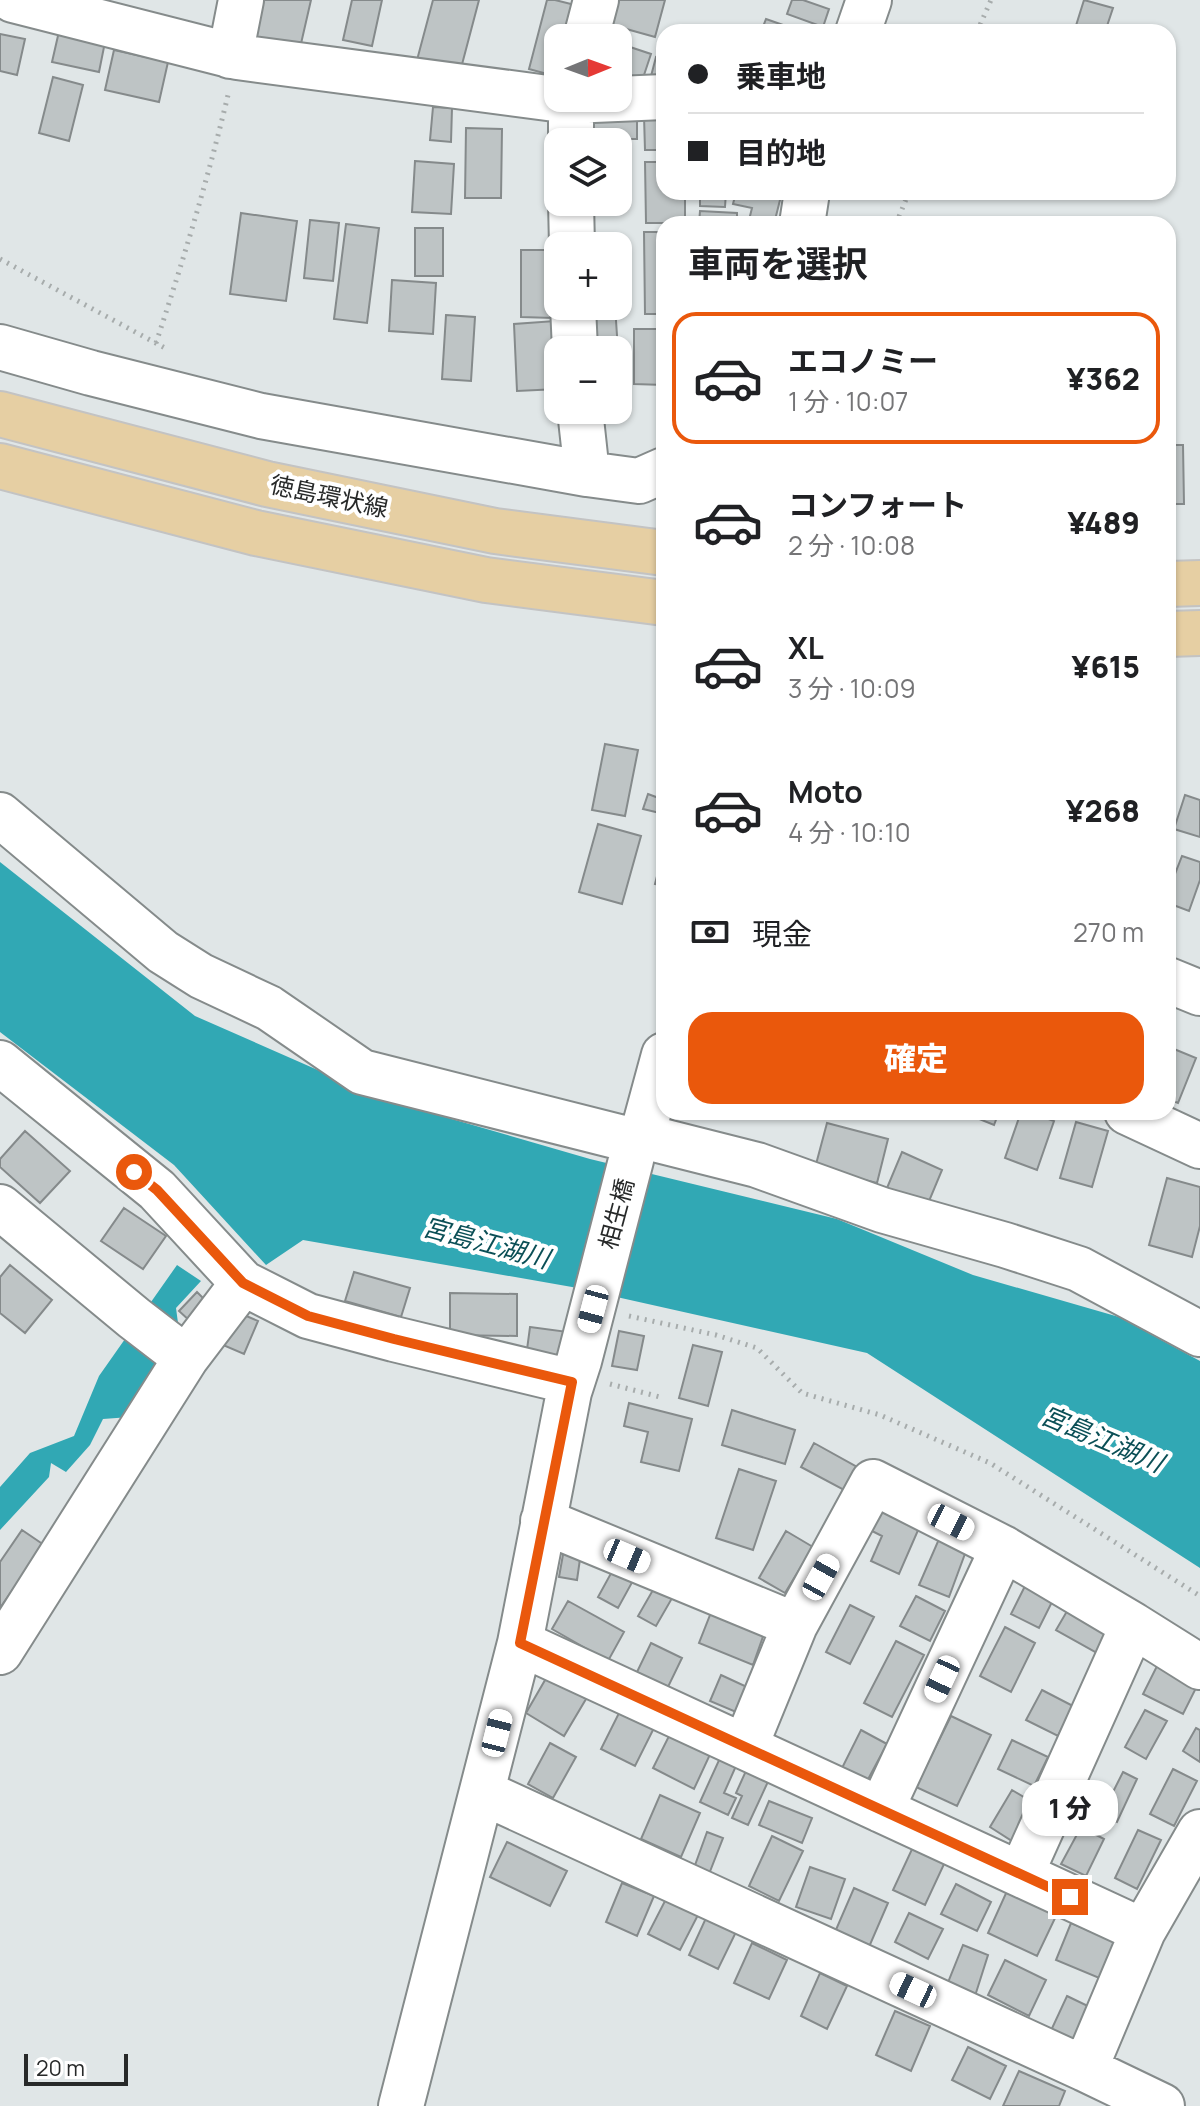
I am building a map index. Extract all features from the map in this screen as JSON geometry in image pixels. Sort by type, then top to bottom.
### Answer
[{"type":"main road","name":"徳島環状線","points":[[0,414],[282,487],[495,531],[656,552]]},
{"type":"main road","name":"徳島環状線","points":[[0,466],[286,539],[486,580],[656,602]]},
{"type":"main road","points":[[1176,584],[1200,583]]},
{"type":"main road","points":[[1176,634],[1200,633]]},
{"type":"street","points":[[13,0],[234,57],[571,114],[656,98]]},
{"type":"street","points":[[234,57],[241,0]]},
{"type":"street","points":[[590,24],[596,0]]},
{"type":"street","points":[[861,24],[869,0]]},
{"type":"street","points":[[0,347],[261,416],[587,474],[639,481],[656,474]]},
{"type":"street","points":[[582,424],[587,474]]},
{"type":"street","points":[[0,815],[163,952],[201,976],[269,1008],[362,1072],[636,1146],[757,1165],[882,1210],[1079,1269],[1200,1334]]},
{"type":"street","points":[[1176,983],[1200,993]]},
{"type":"street","points":[[0,1063],[157,1190],[243,1283],[308,1316],[394,1339],[575,1372]]},
{"type":"street","name":"相生橋","points":[[401,2106],[520,1643],[575,1372],[656,1081]]},
{"type":"street","points":[[1144,1120],[1200,1146]]},
{"type":"street","points":[[0,1207],[186,1358]]},
{"type":"street","points":[[0,1652],[186,1358],[243,1283]]},
{"type":"street","points":[[745,1747],[795,1625],[873,1482],[1003,1548],[1200,1667]]},
{"type":"street","points":[[543,1521],[795,1625]]},
{"type":"street","points":[[881,1810],[1003,1548]]},
{"type":"street","points":[[1021,1874],[1133,1625]]},
{"type":"street","points":[[520,1643],[1143,1931]]},
{"type":"street","points":[[482,1792],[1162,2106]]},
{"type":"street","points":[[1085,2069],[1143,1931],[1200,1832]]},
{"type":"path","points":[[980,24],[991,0]]},
{"type":"path","points":[[156,343],[211,165],[234,57]]},
{"type":"path","points":[[0,259],[166,349]]},
{"type":"path","points":[[593,1309],[716,1335],[757,1348],[802,1393],[880,1415],[990,1463],[1200,1596]]},
{"type":"path","points":[[575,1372],[664,1398]]},
{"type":"water","name":"宮島江湖川","points":[[0,862],[195,1016],[386,1100],[590,1159],[837,1219],[973,1275],[1119,1317],[1200,1361],[1200,1568],[867,1353],[572,1287],[303,1240],[266,1265],[174,1165],[0,1032]]},
{"type":"water","points":[[177,1265],[201,1281],[176,1308],[178,1323],[159,1367],[130,1417],[103,1419],[90,1445],[66,1472],[51,1463],[49,1477],[0,1530],[0,1487],[30,1453],[74,1436],[99,1376]]},
{"type":"building","points":[[264,0],[311,0],[300,48],[255,37]]},
{"type":"building","points":[[352,0],[382,0],[372,46],[343,40]]},
{"type":"building","points":[[433,0],[479,0],[460,72],[417,60]]},
{"type":"building","points":[[547,0],[583,7],[579,24],[544,24],[544,73],[529,69]]},
{"type":"building","points":[[619,0],[665,0],[656,24],[655,37],[632,31],[632,24],[612,24]]},
{"type":"building","points":[[792,0],[803,0],[829,9],[824,24],[815,24],[787,14]]},
{"type":"building","points":[[1084,0],[1113,8],[1108,24],[1076,24]]},
{"type":"building","points":[[766,19],[780,24],[764,24]]},
{"type":"building","points":[[60,27],[106,37],[99,72],[52,62]]},
{"type":"building","points":[[0,34],[25,39],[17,75],[0,71]]},
{"type":"building","points":[[632,48],[651,54],[641,84],[632,81]]},
{"type":"building","points":[[114,50],[168,62],[159,102],[105,90]]},
{"type":"building","points":[[656,57],[656,78],[651,76]]},
{"type":"building","points":[[53,77],[83,85],[69,141],[39,133]]},
{"type":"building","points":[[433,107],[452,108],[451,142],[430,140]]},
{"type":"building","points":[[585,113],[637,113],[637,139],[632,139],[632,128],[586,128]]},
{"type":"building","points":[[656,115],[656,150],[645,150],[644,116]]},
{"type":"building","points":[[466,128],[502,129],[501,198],[465,198]]},
{"type":"building","points":[[415,161],[454,164],[451,214],[412,212]]},
{"type":"building","points":[[645,162],[656,162],[656,200],[685,200],[685,216],[656,216],[656,223],[646,223]]},
{"type":"building","points":[[700,200],[725,200],[725,207],[700,206]]},
{"type":"building","points":[[734,200],[780,200],[776,216],[750,216],[752,208],[733,204]]},
{"type":"building","points":[[700,211],[737,213],[737,216],[700,216]]},
{"type":"building","points":[[241,213],[297,221],[286,301],[230,294]]},
{"type":"building","points":[[310,220],[339,223],[333,281],[304,278]]},
{"type":"building","points":[[346,224],[379,228],[367,323],[334,319]]},
{"type":"building","points":[[415,228],[443,228],[443,276],[415,276]]},
{"type":"building","points":[[644,232],[656,232],[656,314],[645,314]]},
{"type":"building","points":[[521,250],[544,250],[544,318],[521,317]]},
{"type":"building","points":[[392,280],[436,283],[433,334],[389,331]]},
{"type":"building","points":[[446,315],[475,317],[471,381],[442,379]]},
{"type":"building","points":[[583,320],[616,320],[617,336],[584,336]]},
{"type":"building","points":[[555,321],[556,336],[544,336],[544,390],[517,391],[514,324]]},
{"type":"building","points":[[634,329],[656,329],[656,385],[634,384]]},
{"type":"building","points":[[1176,445],[1183,445],[1184,504],[1176,504]]},
{"type":"building","points":[[605,744],[638,750],[625,816],[592,810]]},
{"type":"building","points":[[648,794],[656,797],[656,812],[643,809]]},
{"type":"building","points":[[1185,795],[1200,800],[1200,837],[1176,830]]},
{"type":"building","points":[[598,824],[641,836],[622,904],[579,892]]},
{"type":"building","points":[[1182,856],[1200,862],[1200,880],[1189,911],[1176,906],[1176,871]]},
{"type":"building","points":[[1176,1050],[1196,1058],[1176,1102]]},
{"type":"building","points":[[1018,1120],[1054,1121],[1037,1170],[1005,1158]]},
{"type":"building","points":[[1076,1122],[1108,1131],[1092,1187],[1060,1178]]},
{"type":"building","points":[[827,1123],[888,1139],[877,1183],[815,1168]]},
{"type":"building","points":[[25,1131],[70,1171],[40,1203],[0,1167],[0,1159]]},
{"type":"building","points":[[902,1152],[942,1170],[927,1206],[887,1188]]},
{"type":"building","points":[[1167,1178],[1200,1187],[1200,1226],[1192,1257],[1149,1245]]},
{"type":"building","points":[[124,1208],[166,1236],[143,1269],[101,1241]]},
{"type":"building","points":[[10,1265],[52,1300],[25,1333],[0,1313],[0,1277]]},
{"type":"building","points":[[354,1272],[410,1288],[401,1317],[345,1301]]},
{"type":"building","points":[[197,1292],[207,1302],[190,1321],[179,1311]]},
{"type":"building","points":[[450,1293],[517,1294],[517,1336],[450,1335]]},
{"type":"building","points":[[237,1312],[258,1321],[244,1354],[223,1345]]},
{"type":"building","points":[[530,1327],[568,1332],[564,1363],[526,1357]]},
{"type":"building","points":[[619,1331],[644,1336],[637,1370],[612,1366]]},
{"type":"building","points":[[693,1345],[722,1352],[708,1406],[679,1398]]},
{"type":"building","points":[[629,1403],[692,1419],[679,1471],[641,1462],[648,1432],[624,1426]]},
{"type":"building","points":[[732,1410],[795,1430],[785,1464],[722,1445]]},
{"type":"building","points":[[814,1443],[857,1467],[844,1490],[801,1467]]},
{"type":"building","points":[[739,1469],[776,1481],[753,1550],[716,1538]]},
{"type":"building","points":[[881,1511],[919,1528],[899,1574],[871,1561],[882,1536],[872,1531]]},
{"type":"building","points":[[22,1530],[44,1545],[0,1608],[0,1562]]},
{"type":"building","points":[[786,1531],[813,1547],[785,1593],[759,1578]]},
{"type":"building","points":[[939,1539],[966,1551],[949,1597],[919,1585]]},
{"type":"building","points":[[564,1549],[581,1552],[577,1580],[559,1577]]},
{"type":"building","points":[[615,1566],[635,1577],[618,1608],[598,1597]]},
{"type":"building","points":[[1027,1582],[1055,1596],[1039,1628],[1011,1614]]},
{"type":"building","points":[[657,1583],[675,1593],[656,1626],[638,1616]]},
{"type":"building","points":[[916,1596],[945,1611],[930,1641],[900,1626]]},
{"type":"building","points":[[568,1601],[624,1632],[608,1661],[552,1629]]},
{"type":"building","points":[[850,1605],[874,1617],[850,1664],[826,1652]]},
{"type":"building","points":[[1070,1606],[1112,1629],[1099,1654],[1056,1630]]},
{"type":"building","points":[[712,1610],[765,1631],[753,1665],[699,1643]]},
{"type":"building","points":[[1005,1627],[1035,1643],[1011,1692],[980,1676]]},
{"type":"building","points":[[896,1641],[924,1655],[892,1717],[864,1703]]},
{"type":"building","points":[[651,1643],[682,1658],[667,1689],[636,1674]]},
{"type":"building","points":[[1157,1666],[1197,1686],[1183,1714],[1143,1694]]},
{"type":"building","points":[[548,1675],[586,1699],[564,1736],[526,1713]]},
{"type":"building","points":[[721,1675],[747,1687],[736,1712],[710,1701]]},
{"type":"building","points":[[1042,1690],[1073,1706],[1058,1736],[1026,1720]]},
{"type":"building","points":[[1145,1710],[1167,1721],[1146,1759],[1125,1747]]},
{"type":"building","points":[[620,1711],[654,1728],[635,1766],[601,1749]]},
{"type":"building","points":[[951,1716],[991,1735],[957,1806],[916,1787]]},
{"type":"building","points":[[673,1728],[713,1748],[694,1789],[653,1768]]},
{"type":"building","points":[[1196,1728],[1200,1730],[1200,1762],[1183,1751]]},
{"type":"building","points":[[861,1730],[887,1744],[866,1783],[841,1770]]},
{"type":"building","points":[[1012,1740],[1048,1757],[1034,1786],[998,1769]]},
{"type":"building","points":[[550,1743],[576,1757],[553,1798],[528,1784]]},
{"type":"building","points":[[720,1758],[736,1766],[724,1793],[736,1798],[728,1815],[700,1802]]},
{"type":"building","points":[[750,1762],[772,1773],[748,1825],[732,1818],[742,1796],[736,1793]]},
{"type":"building","points":[[1173,1769],[1197,1781],[1174,1826],[1150,1814]]},
{"type":"building","points":[[1123,1772],[1137,1779],[1117,1822],[1083,1806],[1092,1786],[1111,1796]]},
{"type":"building","points":[[1012,1790],[1034,1803],[1012,1841],[990,1827]]},
{"type":"building","points":[[660,1795],[700,1813],[681,1857],[641,1839]]},
{"type":"building","points":[[769,1801],[812,1818],[802,1843],[759,1825]]},
{"type":"building","points":[[1081,1827],[1104,1839],[1086,1876],[1061,1864]]},
{"type":"building","points":[[1138,1830],[1161,1840],[1137,1889],[1115,1878]]},
{"type":"building","points":[[707,1832],[723,1838],[709,1874],[694,1868]]},
{"type":"building","points":[[772,1836],[803,1851],[779,1901],[749,1886]]},
{"type":"building","points":[[507,1842],[567,1871],[550,1906],[490,1877]]},
{"type":"building","points":[[913,1847],[945,1862],[925,1905],[893,1890]]},
{"type":"building","points":[[810,1867],[845,1879],[831,1919],[796,1907]]},
{"type":"building","points":[[622,1883],[654,1896],[637,1936],[606,1922]]},
{"type":"building","points":[[956,1884],[991,1902],[977,1931],[941,1914]]},
{"type":"building","points":[[854,1888],[888,1903],[869,1947],[835,1932]]},
{"type":"building","points":[[1007,1891],[1057,1914],[1037,1956],[988,1933]]},
{"type":"building","points":[[666,1899],[698,1915],[680,1950],[648,1934]]},
{"type":"building","points":[[909,1913],[943,1929],[928,1959],[895,1942]]},
{"type":"building","points":[[706,1918],[736,1932],[718,1969],[689,1955]]},
{"type":"building","points":[[1071,1923],[1120,1943],[1104,1980],[1056,1960]]},
{"type":"building","points":[[752,1943],[787,1960],[769,1999],[734,1983]]},
{"type":"building","points":[[963,1945],[988,1955],[975,1996],[947,1985]]},
{"type":"building","points":[[1005,1960],[1046,1980],[1029,2016],[988,1995]]},
{"type":"building","points":[[820,1973],[847,1986],[827,2029],[801,2016]]},
{"type":"building","points":[[1067,1996],[1092,2008],[1074,2049],[1048,2037]]},
{"type":"building","points":[[895,2011],[930,2026],[911,2071],[876,2055]]},
{"type":"building","points":[[968,2047],[1006,2066],[990,2099],[952,2080]]},
{"type":"building","points":[[1019,2071],[1065,2091],[1059,2106],[1003,2106]]},
{"type":"route","points":[[134,1172],[157,1190],[243,1283],[308,1316],[572,1382],[520,1643],[1070,1897]]}]
